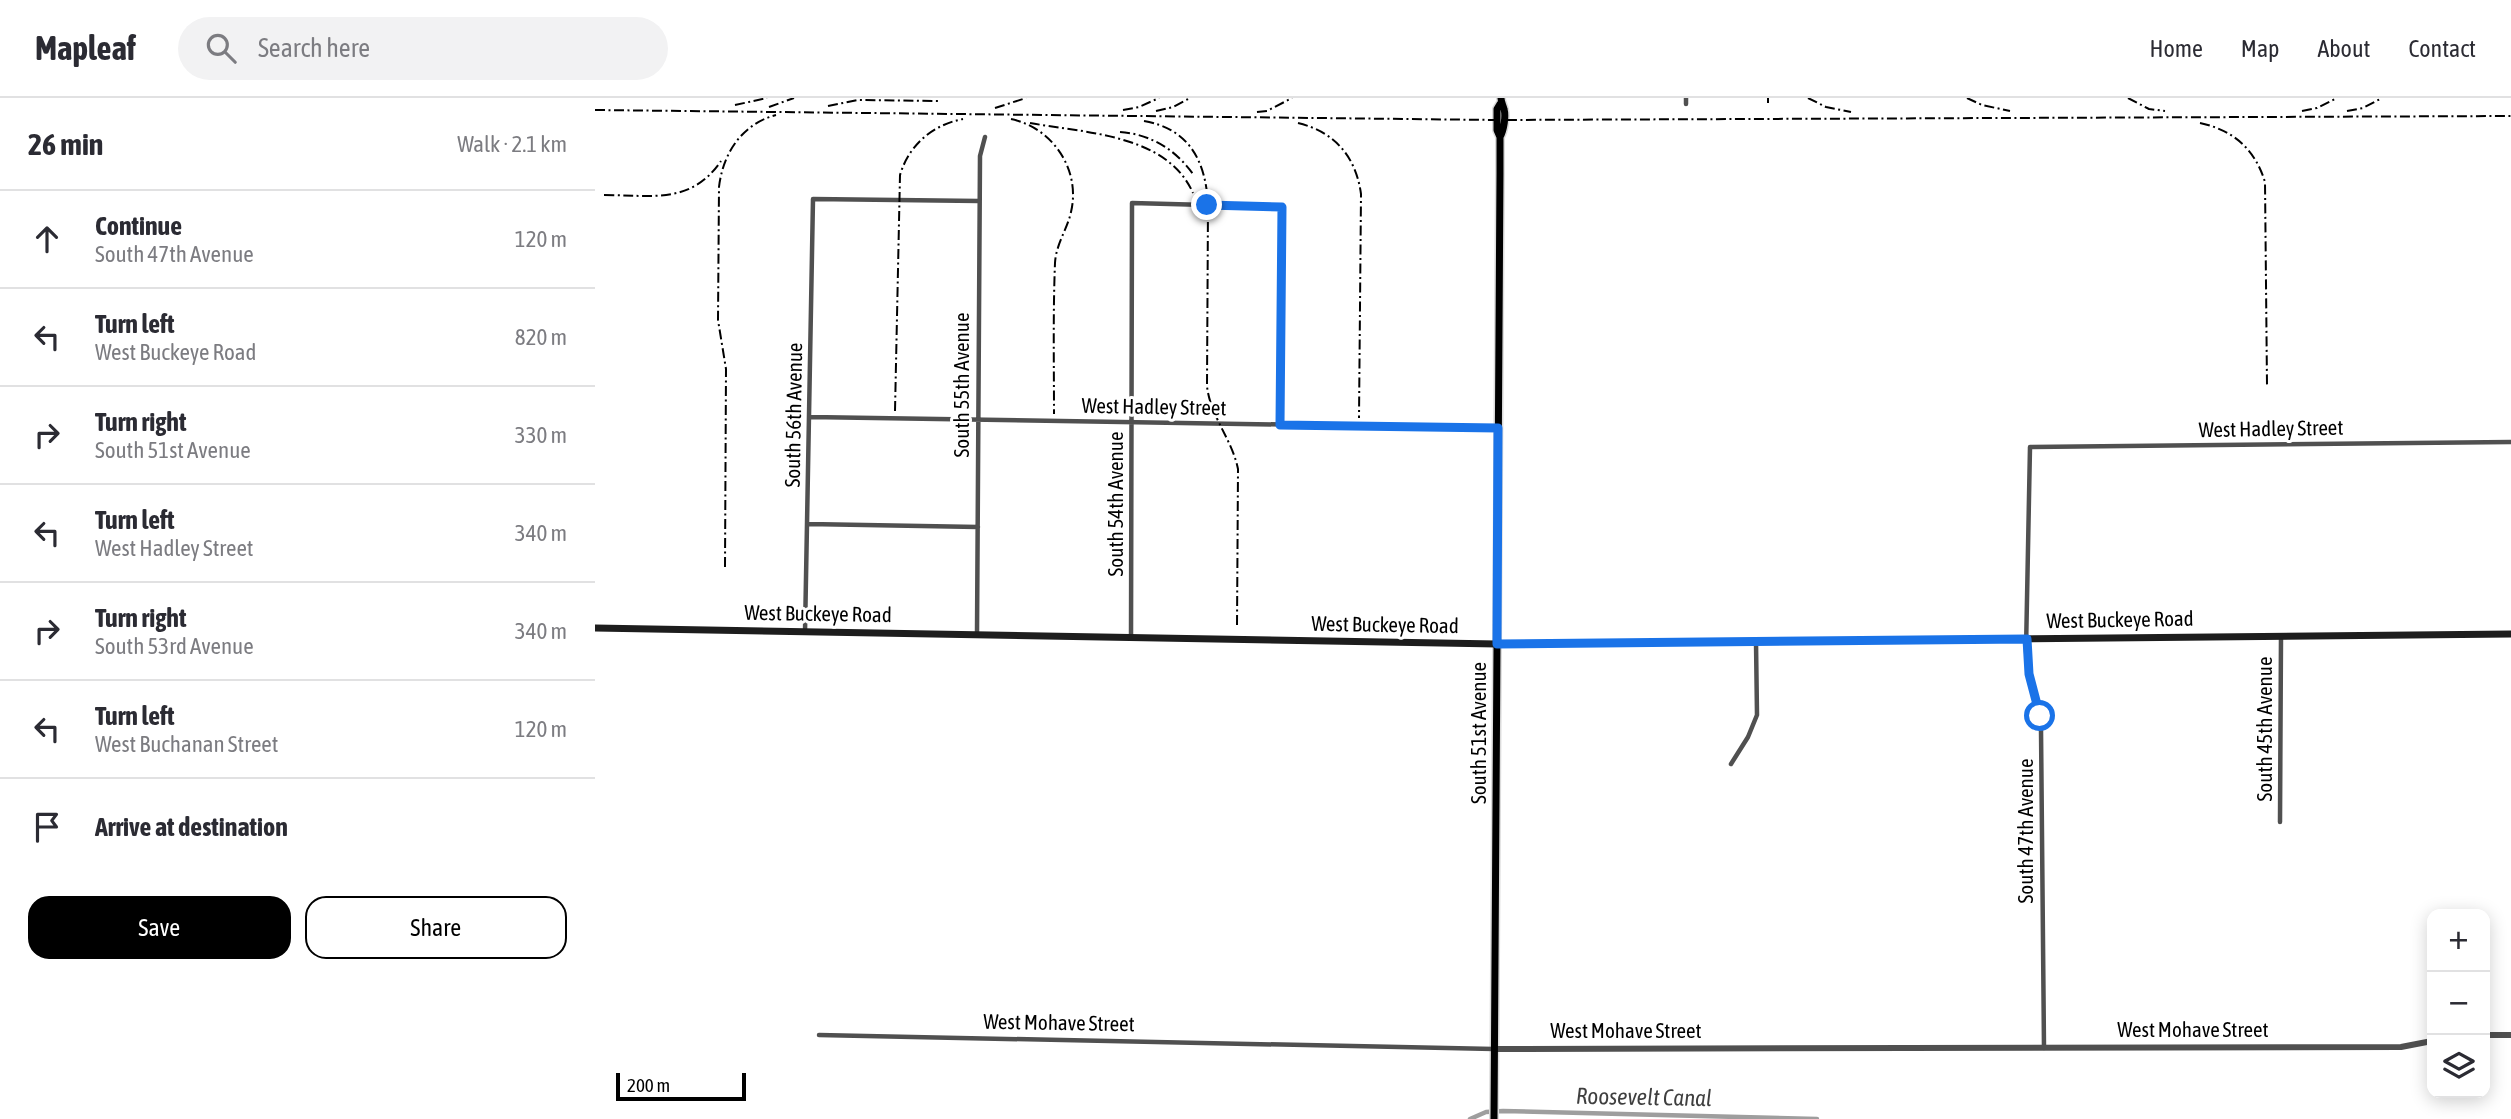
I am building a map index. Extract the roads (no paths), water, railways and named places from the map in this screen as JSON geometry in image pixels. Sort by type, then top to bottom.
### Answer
[{"type":"main road","name":"South 51st Avenue","points":[[1494,1119],[1500,137],[1497,130],[1497,109],[1501,101]]},
{"type":"main road","name":"West Buckeye Road","points":[[595,628],[1497,644],[2511,634]]},
{"type":"street","name":"South 55th Avenue","points":[[977,634],[979,201],[980,156],[985,137]]},
{"type":"street","name":"South 56th Avenue","points":[[806,632],[813,199],[979,201]]},
{"type":"street","name":"South 54th Avenue","points":[[1131,637],[1132,204],[1282,207],[1280,425]]},
{"type":"street","name":"West Hadley Street","points":[[810,417],[1498,428]]},
{"type":"street","name":"West Hadley Street","points":[[2030,447],[2511,442]]},
{"type":"street","name":"South 47th Avenue","points":[[2030,447],[2027,639],[2029,674],[2039,709],[2041,729],[2044,1048]]},
{"type":"street","points":[[808,524],[978,527]]},
{"type":"street","name":"South 45th Avenue","points":[[2280,822],[2281,636]]},
{"type":"street","points":[[1731,764],[1748,737],[1757,715],[1756,641]]},
{"type":"street","name":"West Mohave Street","points":[[818,1035],[1494,1049],[2401,1047],[2427,1042]]},
{"type":"street","points":[[2490,1035],[2511,1035]]},
{"type":"waterway","name":"Roosevelt Canal","points":[[1470,1119],[1486,1112],[1503,1111],[1817,1119]]},
{"type":"railway","points":[[735,105],[767,98]]},
{"type":"railway","points":[[769,107],[794,98]]},
{"type":"railway","points":[[995,108],[1026,98]]},
{"type":"railway","points":[[1123,110],[1139,107],[1159,98]]},
{"type":"railway","points":[[1156,111],[1173,107],[1190,98]]},
{"type":"railway","points":[[1257,112],[1267,111],[1292,98]]},
{"type":"railway","points":[[1768,98],[1768,103]]},
{"type":"railway","points":[[1808,98],[1826,107],[1851,112]]},
{"type":"railway","points":[[1967,98],[1982,105],[2010,111]]},
{"type":"railway","points":[[2128,98],[2149,109],[2165,111]]},
{"type":"railway","points":[[2302,111],[2317,108],[2337,98]]},
{"type":"railway","points":[[2347,111],[2363,108],[2382,98]]},
{"type":"railway","points":[[828,106],[858,100],[938,101]]},
{"type":"railway","points":[[595,110],[1497,120],[2511,116]]},
{"type":"railway","points":[[725,567],[726,369],[718,320],[719,187],[725,163],[736,142],[753,125],[776,115]]},
{"type":"railway","points":[[895,411],[900,175],[909,154],[923,138],[941,126],[963,119]]},
{"type":"railway","points":[[1011,119],[1039,131],[1051,141],[1061,153],[1072,181],[1071,212],[1055,263],[1054,414]]},
{"type":"railway","points":[[1144,121],[1173,131],[1184,140],[1199,162],[1207,189],[1207,386],[1212,407],[1238,469],[1237,626]]},
{"type":"railway","points":[[1030,123],[1099,134],[1145,148],[1181,173],[1193,193]]},
{"type":"railway","points":[[1298,123],[1323,133],[1341,148],[1354,169],[1361,194],[1359,418]]},
{"type":"railway","points":[[2200,123],[2223,131],[2241,143],[2255,160],[2265,182],[2267,385]]},
{"type":"railway","points":[[1120,132],[1142,136],[1161,144],[1178,157],[1193,174]]},
{"type":"railway","points":[[604,195],[654,196],[683,191],[697,185],[721,161]]}]
